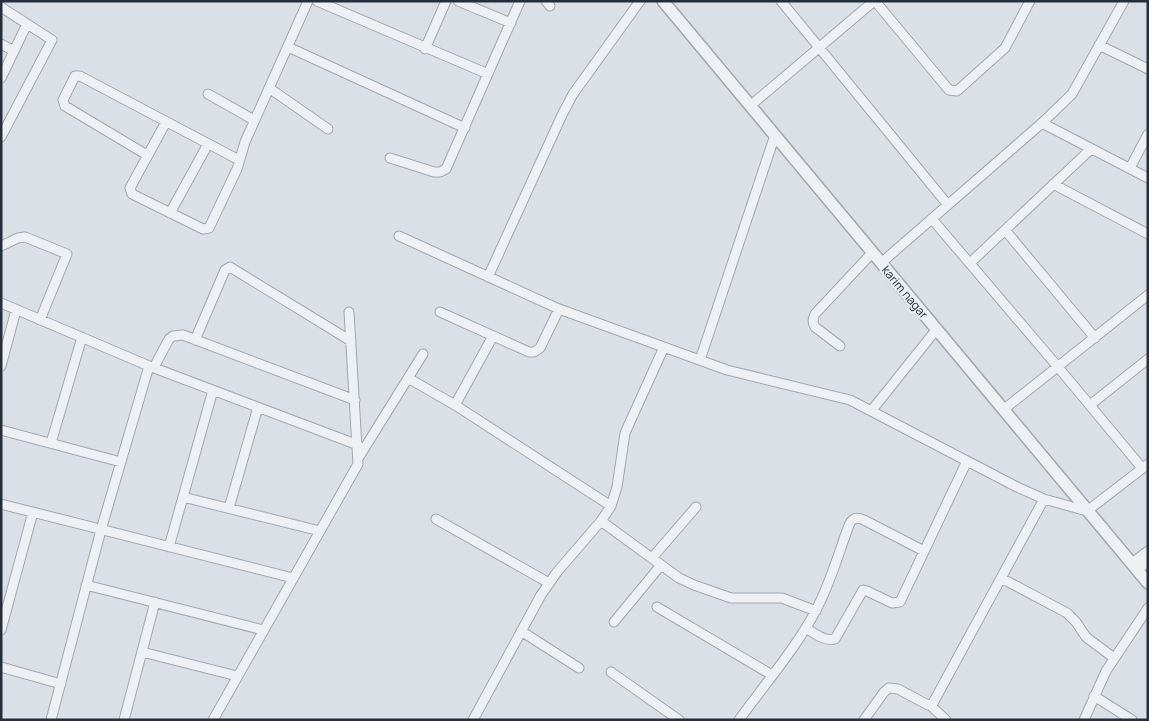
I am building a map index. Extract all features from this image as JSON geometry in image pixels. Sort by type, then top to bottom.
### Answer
[{"type":"street","points":[[166,122],[147,155],[130,191],[132,194],[203,229],[210,228],[254,120],[308,1]]},
{"type":"street","points":[[317,1],[425,49],[488,74]]},
{"type":"street","points":[[425,49],[446,1]]},
{"type":"street","points":[[458,1],[511,23]]},
{"type":"street","points":[[390,158],[440,172],[446,169],[520,1]]},
{"type":"street","points":[[488,277],[570,101],[640,1]]},
{"type":"street","name":"karim nagar","points":[[664,1],[1148,583]]},
{"type":"street","points":[[781,1],[948,205]]},
{"type":"street","points":[[750,106],[874,1],[949,90],[957,91],[1005,48],[1030,1]]},
{"type":"street","points":[[881,263],[1042,124],[1072,94],[1124,1]]},
{"type":"street","points":[[1,7],[52,40],[1,137]]},
{"type":"street","points":[[1,78],[27,24]]},
{"type":"street","points":[[1,44],[14,51]]},
{"type":"street","points":[[1099,45],[1148,69]]},
{"type":"street","points":[[288,47],[465,128]]},
{"type":"street","points":[[147,155],[65,106],[63,100],[75,76],[80,76],[239,160]]},
{"type":"street","points":[[269,88],[328,129]]},
{"type":"street","points":[[208,94],[254,120]]},
{"type":"street","points":[[1042,124],[1148,178]]},
{"type":"street","points":[[1130,168],[1148,134]]},
{"type":"street","points":[[700,360],[774,135]]},
{"type":"street","points":[[170,213],[208,144]]},
{"type":"street","points":[[970,263],[1091,149]]},
{"type":"street","points":[[1053,184],[1148,234]]},
{"type":"street","points":[[399,236],[559,309],[732,372],[838,396],[872,410],[1017,487],[1044,499],[1087,511],[1145,466],[1090,405],[932,219]]},
{"type":"street","points":[[1005,230],[1095,338]]},
{"type":"street","points":[[1,246],[18,238],[25,237],[67,254],[40,320]]},
{"type":"street","points":[[840,346],[815,327],[813,318],[872,253]]},
{"type":"street","points":[[196,340],[225,270],[230,267],[351,341]]},
{"type":"street","points":[[1003,410],[1148,295]]},
{"type":"street","points":[[1,303],[152,366],[358,445]]},
{"type":"street","points":[[440,312],[529,352],[534,352],[540,348],[559,309]]},
{"type":"street","points":[[1,366],[16,310]]},
{"type":"street","points":[[212,720],[357,467],[359,458],[349,312]]},
{"type":"street","points":[[872,410],[936,330]]},
{"type":"street","points":[[51,720],[86,585],[121,462],[152,366],[169,339],[173,336],[183,335],[355,400]]},
{"type":"street","points":[[455,404],[493,336]]},
{"type":"street","points":[[51,443],[82,337]]},
{"type":"street","points":[[473,720],[549,583],[601,520],[610,506],[617,487],[625,433],[664,347]]},
{"type":"street","points":[[359,458],[423,354]]},
{"type":"street","points":[[1090,405],[1148,359]]},
{"type":"street","points":[[408,378],[455,404],[610,506]]},
{"type":"street","points":[[169,547],[213,390]]},
{"type":"street","points":[[229,508],[258,407]]},
{"type":"street","points":[[1,430],[121,462]]},
{"type":"street","points":[[806,628],[826,639],[835,639],[863,590],[867,590],[892,603],[898,603],[902,600],[968,461]]},
{"type":"street","points":[[183,497],[320,532]]},
{"type":"street","points":[[930,705],[933,703],[1044,499]]},
{"type":"street","points":[[1,504],[292,578]]},
{"type":"street","points":[[652,558],[696,507]]},
{"type":"street","points":[[1,630],[33,512]]},
{"type":"street","points":[[739,720],[806,628],[816,611],[853,519],[856,517],[864,520],[924,552]]},
{"type":"street","points":[[436,519],[549,583]]},
{"type":"street","points":[[601,520],[684,581],[731,598],[782,598],[816,611]]},
{"type":"street","points":[[1134,567],[1148,551]]},
{"type":"street","points":[[1134,567],[1148,562]]},
{"type":"street","points":[[614,622],[661,565]]},
{"type":"street","points":[[1001,578],[1067,613],[1086,637],[1114,658]]},
{"type":"street","points":[[86,585],[263,630]]},
{"type":"street","points":[[124,720],[155,602]]},
{"type":"street","points":[[657,607],[772,675]]},
{"type":"street","points":[[1084,720],[1103,676],[1148,608]]},
{"type":"street","points":[[521,631],[579,668]]},
{"type":"street","points":[[142,652],[237,676]]},
{"type":"street","points":[[1,667],[61,684]]},
{"type":"street","points":[[612,672],[679,720]]},
{"type":"street","points":[[864,720],[888,688],[898,689],[930,705],[946,720]]},
{"type":"street","points":[[1094,696],[1132,720]]}]
